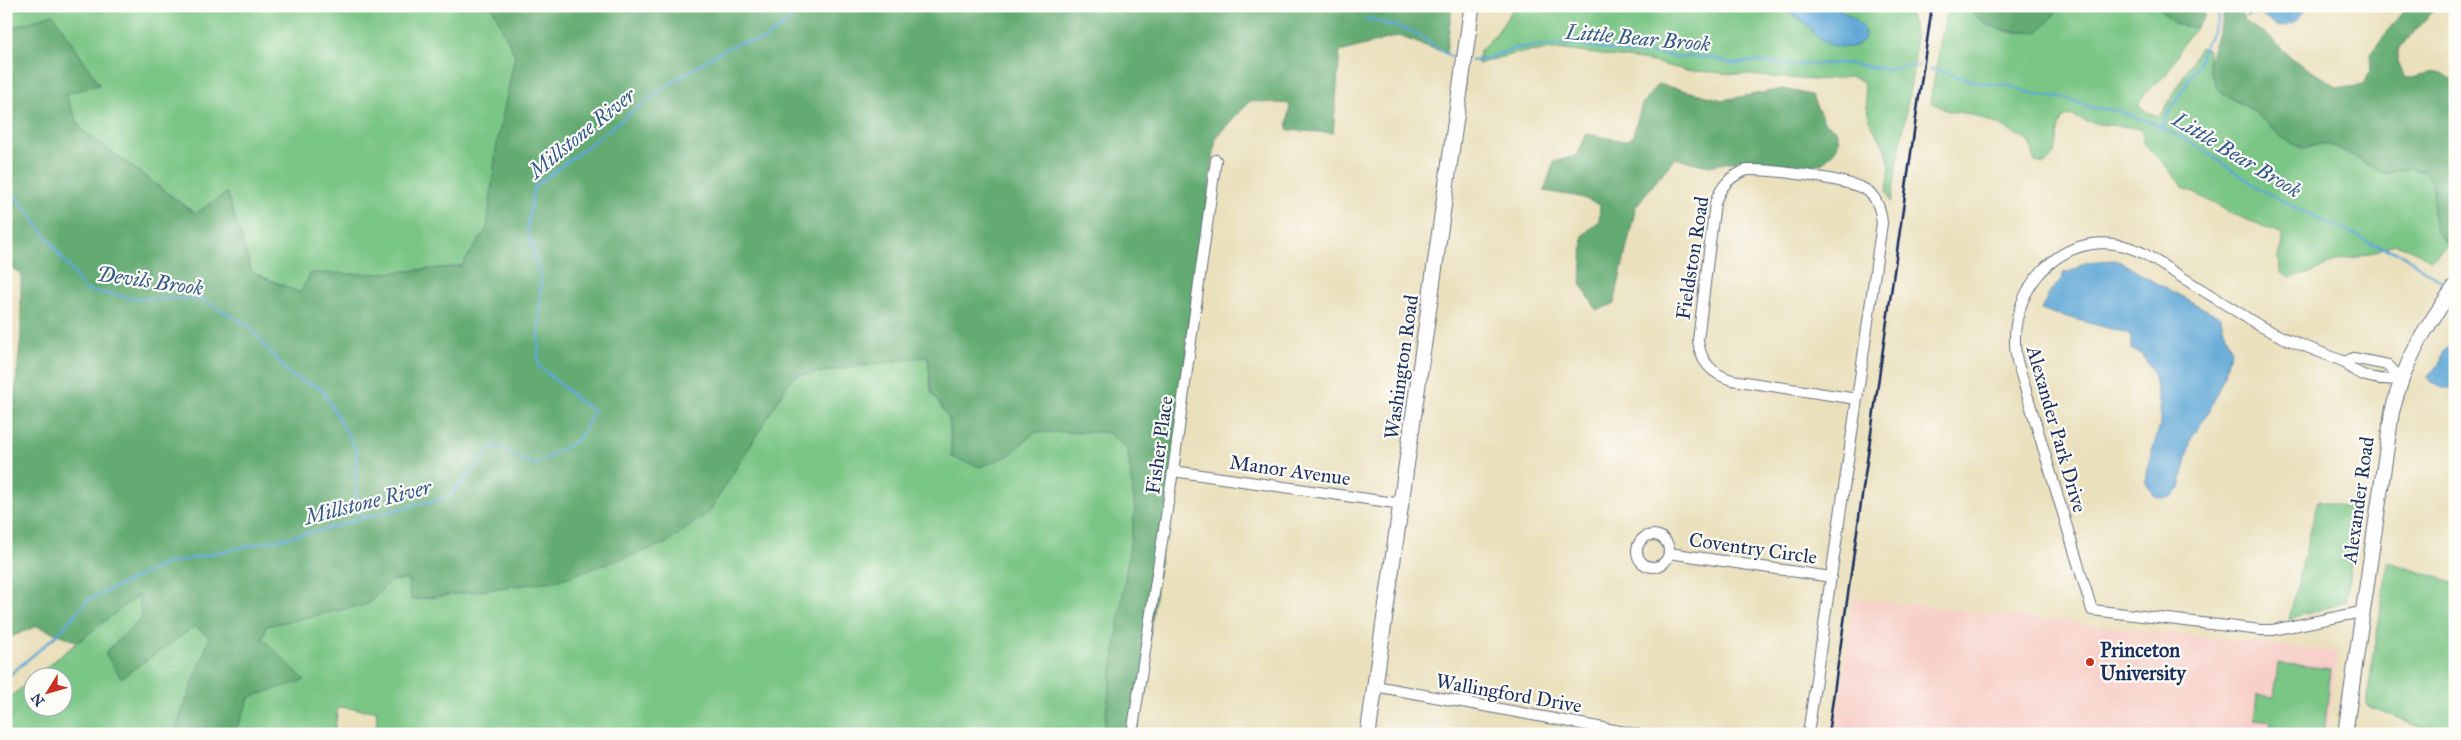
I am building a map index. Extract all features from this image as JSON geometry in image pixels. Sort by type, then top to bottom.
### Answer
[{"type":"main road","name":"Washington Road","points":[[1368,734],[1472,6]]},
{"type":"street","name":"Fisher Place","points":[[1132,734],[1173,472],[1216,160]]},
{"type":"street","name":"Fieldston Road","points":[[1808,734],[1857,398],[1882,223],[1878,204],[1868,191],[1851,183],[1756,170],[1738,173],[1723,186],[1716,203],[1698,340],[1702,359],[1716,374],[1732,380],[1857,398]]},
{"type":"street","name":"Alexander Park Drive","points":[[2362,612],[2273,630],[2261,630],[2092,610],[2017,361],[2014,336],[2022,300],[2028,288],[2048,266],[2070,249],[2094,243],[2108,242],[2125,245],[2143,252],[2260,326],[2284,338],[2345,362],[2351,370],[2384,381],[2401,379]]},
{"type":"street","name":"Alexander Road","points":[[2345,734],[2390,424],[2401,379],[2413,349],[2455,286]]},
{"type":"street","name":"Alexander Park Drive","points":[[2345,362],[2353,358],[2388,366],[2401,379]]},
{"type":"street","name":"Manor Avenue","points":[[1173,472],[1402,504]]},
{"type":"street","name":"Coventry Circle","points":[[1669,553],[1831,577]]},
{"type":"street","name":"Wallingford Drive","points":[[1375,686],[1636,734]]},
{"type":"shaded area","name":"Princeton University","points":[[1853,598],[2337,652],[2328,734],[1835,734]]},
{"type":"green space","points":[[6,6],[492,6],[515,56],[497,143],[487,229],[461,266],[375,274],[311,273],[301,293],[252,272],[227,193],[196,214],[81,129],[65,94],[99,84],[53,14],[6,30]]},
{"type":"green space","points":[[492,6],[1452,6],[1446,53],[1398,36],[1340,52],[1333,133],[1287,130],[1290,104],[1250,101],[1216,137],[1137,734],[1103,734],[1135,510],[1128,450],[1107,432],[1035,432],[1008,456],[980,467],[952,457],[949,419],[931,391],[928,356],[793,376],[709,512],[665,544],[559,580],[411,600],[408,579],[390,581],[368,604],[266,626],[263,639],[305,680],[250,697],[234,734],[174,734],[210,638],[195,626],[121,678],[105,653],[142,618],[138,595],[78,642],[37,626],[6,639],[6,477],[21,335],[21,274],[6,264],[6,30],[53,14],[99,85],[65,94],[81,129],[195,214],[227,193],[252,272],[300,293],[311,273],[375,274],[461,266],[487,229],[497,143],[515,56]]},
{"type":"green space","points":[[1515,6],[1910,6],[1910,16],[1915,31],[1915,59],[1891,202],[1887,191],[1890,165],[1885,148],[1869,120],[1863,81],[1851,77],[1813,80],[1684,70],[1649,61],[1557,49],[1516,53],[1478,64],[1480,50],[1496,34]]},
{"type":"green space","points":[[1947,6],[1964,6],[1987,25],[2010,32],[2038,32],[2051,19],[2059,6],[2157,6],[2173,22],[2181,26],[2197,27],[2185,41],[2166,75],[2145,93],[2139,105],[2147,112],[2158,116],[2164,111],[2200,47],[2208,50],[2211,75],[2230,99],[2243,104],[2262,117],[2280,136],[2303,149],[2324,143],[2336,147],[2385,174],[2404,169],[2424,171],[2431,181],[2433,188],[2434,226],[2442,239],[2450,245],[2431,259],[2404,246],[2395,244],[2359,257],[2342,259],[2311,273],[2290,278],[2280,272],[2279,256],[2283,243],[2282,234],[2233,214],[2183,187],[2163,163],[2143,144],[2143,130],[2097,124],[2071,115],[2062,119],[2059,125],[2056,148],[2051,159],[2045,164],[2035,162],[2030,142],[1999,125],[1970,114],[1949,111],[1930,102]]},
{"type":"green space","points":[[1964,6],[2059,6],[2051,19],[2038,32],[2016,32],[1990,25]]},
{"type":"green space","points":[[2157,6],[2205,6],[2204,18],[2197,27],[2181,26],[2173,22]]},
{"type":"green space","points":[[2227,6],[2236,6],[2246,22],[2266,34],[2291,58],[2337,87],[2350,87],[2362,85],[2371,71],[2370,54],[2407,6],[2437,6],[2398,50],[2398,62],[2405,78],[2436,73],[2448,76],[2455,81],[2455,240],[2450,245],[2442,239],[2434,226],[2433,188],[2431,181],[2424,171],[2404,169],[2385,174],[2334,146],[2323,144],[2305,147],[2297,146],[2283,138],[2246,106],[2227,96],[2217,87],[2211,75],[2208,62]]},
{"type":"green space","points":[[1658,84],[1723,100],[1783,89],[1811,95],[1824,122],[1836,130],[1839,141],[1836,149],[1823,163],[1805,166],[1746,159],[1709,166],[1675,158],[1636,206],[1614,304],[1597,310],[1581,285],[1583,235],[1599,221],[1600,205],[1580,197],[1544,191],[1554,162],[1577,155],[1587,134],[1624,141],[1632,138],[1642,104]]},
{"type":"green space","points":[[928,356],[931,391],[949,419],[952,457],[1008,456],[1035,432],[1107,432],[1128,450],[1135,510],[1103,734],[376,734],[377,711],[338,707],[334,734],[234,734],[250,697],[266,626],[368,604],[390,581],[408,579],[411,600],[559,580],[709,512],[793,376]]},
{"type":"green space","points":[[2318,500],[2358,510],[2346,602],[2289,619]]},
{"type":"green space","points":[[2388,562],[2455,583],[2455,734],[2437,734],[2366,705]]},
{"type":"green space","points":[[138,594],[142,618],[105,653],[194,625],[210,638],[174,734],[6,734],[6,700],[22,687],[22,718],[72,718],[72,668],[45,668]]},
{"type":"green space","points":[[2278,663],[2331,669],[2324,734],[2269,734],[2271,722],[2254,720],[2257,695],[2274,697]]},
{"type":"water","points":[[1812,5],[1834,7],[1859,23],[1865,37],[1862,42],[1851,47],[1832,45],[1819,39],[1800,19],[1768,6]]},
{"type":"water","points":[[2251,6],[2308,6],[2292,23],[2282,27],[2276,26],[2257,13],[2246,17]]},
{"type":"water","points":[[2114,260],[2123,263],[2220,317],[2231,349],[2224,376],[2209,412],[2191,439],[2180,489],[2171,497],[2161,498],[2153,495],[2146,483],[2146,472],[2160,425],[2160,405],[2152,370],[2142,355],[2131,349],[2131,338],[2126,333],[2041,310],[2048,295],[2062,278],[2064,272],[2069,272],[2087,262]]},
{"type":"water","points":[[2449,346],[2455,346],[2455,388],[2443,388],[2431,383],[2427,376],[2440,364],[2443,352]]},
{"type":"waterway","name":"Millstone River","points":[[6,678],[58,634],[88,600],[165,564],[326,529],[449,497],[495,445],[535,465],[579,439],[594,411],[579,401],[538,365],[541,276],[527,230],[534,187],[653,96],[711,57],[738,43],[765,40],[807,6]]},
{"type":"waterway","points":[[2160,128],[2198,64],[2218,20],[2218,6]]},
{"type":"waterway","name":"Little Bear Brook","points":[[1366,18],[1411,31],[1451,57],[1459,58]]},
{"type":"waterway","name":"Little Bear Brook","points":[[1470,60],[1479,61],[1516,48],[1566,44],[1617,50],[1629,54],[1652,53],[1679,57],[1709,57],[1735,64],[1752,61],[1794,65],[1841,63],[1888,69],[1908,65],[1918,67]]},
{"type":"waterway","name":"Little Bear Brook","points":[[1931,69],[1982,83],[2007,85],[2036,95],[2068,99],[2093,108],[2119,111],[2153,123],[2204,150],[2260,189],[2327,224],[2340,227],[2366,241],[2403,255],[2449,287]]},
{"type":"waterway","name":"Devils Brook","points":[[6,182],[86,290],[139,299],[200,299],[248,325],[290,375],[322,389],[357,451],[355,485],[363,518]]},
{"type":"railway","points":[[1828,734],[1932,6]]},
{"type":"place","name":"Princeton University","points":[[2090,662]]}]
